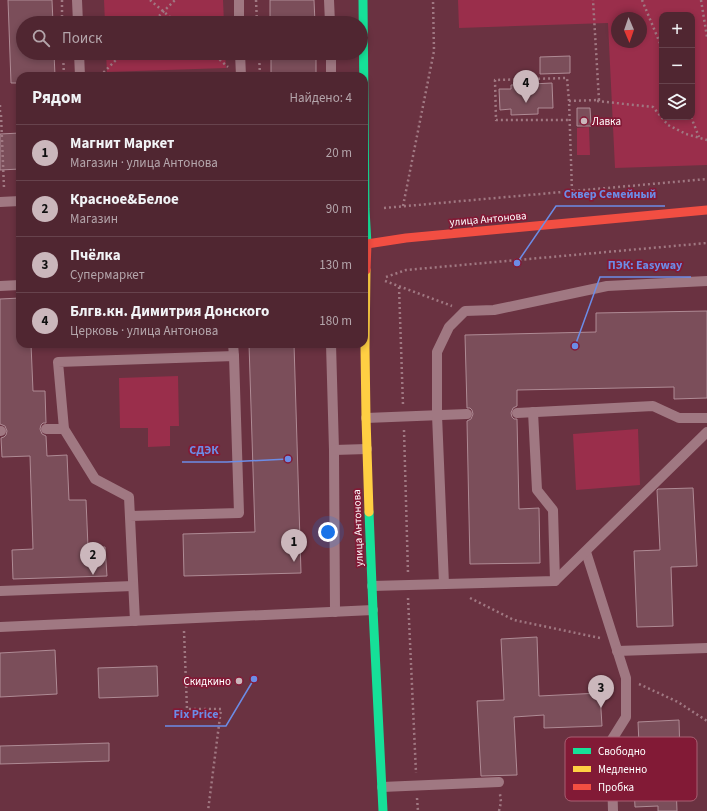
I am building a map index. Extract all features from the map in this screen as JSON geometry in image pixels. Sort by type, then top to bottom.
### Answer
[{"type":"main road","name":"улица Антонова","points":[[363,0],[363,16]]},
{"type":"main road","name":"улица Антонова","points":[[364,60],[364,72]]},
{"type":"main road","name":"улица Антонова","points":[[368,244],[406,238],[707,210]]},
{"type":"main road","name":"улица Антонова","points":[[364,348],[372,586],[383,811]]},
{"type":"lane","points":[[77,0],[78,16]]},
{"type":"lane","points":[[239,0],[239,16]]},
{"type":"lane","points":[[329,0],[330,16]]},
{"type":"lane","points":[[79,60],[80,72]]},
{"type":"lane","points":[[237,72],[239,60]]},
{"type":"lane","points":[[331,60],[331,72]]},
{"type":"lane","points":[[0,202],[16,201]]},
{"type":"lane","points":[[444,584],[436,352],[448,327],[465,311],[494,310],[607,286],[707,281]]},
{"type":"lane","points":[[0,286],[16,285]]},
{"type":"lane","points":[[130,516],[239,513],[233,348]]},
{"type":"lane","points":[[331,348],[334,450],[335,612]]},
{"type":"lane","points":[[135,620],[129,496],[95,480],[64,429],[58,362],[234,356]]},
{"type":"lane","points":[[517,413],[652,406],[679,418],[707,418]]},
{"type":"lane","points":[[533,412],[536,490],[553,510],[555,581]]},
{"type":"lane","points":[[366,418],[467,414]]},
{"type":"lane","points":[[46,429],[64,429]]},
{"type":"lane","points":[[372,586],[555,581],[707,432]]},
{"type":"lane","points":[[334,450],[367,449]]},
{"type":"lane","points":[[586,552],[626,678],[626,717],[614,737]]},
{"type":"lane","points":[[0,591],[133,586]]},
{"type":"lane","points":[[0,627],[373,610]]},
{"type":"lane","points":[[618,651],[707,648]]},
{"type":"lane","points":[[382,787],[499,782]]},
{"type":"lane","points":[[613,801],[613,811]]},
{"type":"path","points":[[62,0],[62,16]]},
{"type":"path","points":[[150,0],[169,16]]},
{"type":"path","points":[[160,16],[175,0]]},
{"type":"path","points":[[256,0],[257,16]]},
{"type":"path","points":[[403,206],[434,51],[433,0]]},
{"type":"path","points":[[569,101],[599,100],[594,0]]},
{"type":"path","points":[[642,0],[659,41]]},
{"type":"path","points":[[701,0],[707,37]]},
{"type":"path","points":[[63,60],[64,72]]},
{"type":"path","points":[[104,72],[116,60]]},
{"type":"path","points":[[220,60],[235,72]]},
{"type":"path","points":[[259,60],[260,72]]},
{"type":"path","points":[[570,120],[496,120],[495,80],[567,78],[570,120],[572,191]]},
{"type":"path","points":[[590,100],[653,107],[668,125],[686,134],[707,140]]},
{"type":"path","points":[[0,105],[4,191]]},
{"type":"path","points":[[692,120],[700,138]]},
{"type":"path","points":[[368,209],[707,179]]},
{"type":"path","points":[[368,279],[379,279],[406,270],[707,243]]},
{"type":"path","points":[[379,279],[465,311]]},
{"type":"path","points":[[399,286],[408,585],[418,811]]},
{"type":"path","points":[[465,595],[514,620],[614,641]]},
{"type":"path","points":[[184,618],[187,709],[221,709],[208,811]]},
{"type":"path","points":[[626,678],[678,702],[707,721]]},
{"type":"shaded area","points":[[104,0],[223,0],[224,16],[105,16]]},
{"type":"shaded area","points":[[458,0],[707,0],[707,165],[615,168],[608,23],[459,28]]},
{"type":"shaded area","points":[[106,60],[225,60],[226,68],[107,72]]},
{"type":"shaded area","points":[[589,127],[590,155],[577,155],[577,128]]},
{"type":"shaded area","points":[[178,376],[179,426],[170,426],[170,446],[148,447],[148,428],[120,428],[119,378]]},
{"type":"shaded area","points":[[638,429],[640,485],[576,490],[573,434]]},
{"type":"building","points":[[8,0],[52,0],[53,16],[16,16],[16,60],[54,60],[55,72],[16,72],[16,83],[11,83]]},
{"type":"building","points":[[270,0],[314,0],[315,16],[270,16]]},
{"type":"building","points":[[570,56],[570,73],[540,74],[540,57]]},
{"type":"building","points":[[271,60],[316,60],[316,72],[271,72]]},
{"type":"building","points":[[552,83],[553,108],[538,108],[538,114],[511,115],[511,109],[500,110],[499,89],[511,89],[511,85]]},
{"type":"building","name":"Лавка","points":[[577,108],[590,108],[591,126],[577,126]]},
{"type":"building","points":[[16,133],[16,169],[0,170],[0,134]]},
{"type":"building","points":[[16,298],[16,348],[31,348],[33,391],[45,391],[46,423],[41,425],[40,429],[42,434],[46,436],[47,456],[67,455],[69,500],[86,500],[88,547],[105,547],[107,576],[13,579],[12,550],[33,549],[30,456],[2,457],[1,438],[6,435],[7,431],[5,426],[0,424],[0,299]]},
{"type":"building","points":[[707,311],[707,398],[674,399],[674,387],[517,390],[517,406],[513,408],[511,413],[514,419],[517,419],[519,509],[539,508],[540,563],[470,564],[467,421],[471,419],[473,414],[470,408],[467,408],[465,335],[596,332],[596,313]]},
{"type":"building","points":[[249,348],[294,348],[301,573],[184,576],[183,534],[255,532]]},
{"type":"building","points":[[693,488],[697,566],[671,567],[673,626],[637,627],[634,551],[660,550],[657,490]]},
{"type":"building","points":[[537,637],[539,696],[600,693],[602,726],[544,728],[544,715],[514,717],[517,775],[481,776],[477,701],[504,700],[501,639]]},
{"type":"building","points":[[55,650],[57,694],[0,697],[0,653]]},
{"type":"building","points":[[157,666],[158,696],[99,698],[98,668]]},
{"type":"building","points":[[679,720],[679,737],[639,737],[638,722]]},
{"type":"building","points":[[109,743],[109,761],[0,764],[0,746]]},
{"type":"building","points":[[635,801],[677,801],[677,811],[658,811],[658,806],[635,807]]},
{"type":"traffic: fast","points":[[363,0],[363,16]]},
{"type":"traffic: fast","points":[[364,60],[364,72]]},
{"type":"traffic: fast","points":[[369,512],[383,811]]},
{"type":"traffic: slow","points":[[365,348],[369,512]]},
{"type":"traffic: jam","points":[[368,244],[406,238],[707,210]]},
{"type":"place","name":"Блгв.кн. Димитрия Донского","points":[[526,103]]},
{"type":"place","name":"Лавка","points":[[584,121]]},
{"type":"place","name":"Сквер Семейный","points":[[517,263]]},
{"type":"place","name":"ПЭК: Easyway","points":[[575,346]]},
{"type":"place","name":"СДЭК","points":[[288,459]]},
{"type":"place","name":"Магнит Маркет","points":[[294,562]]},
{"type":"place","name":"Красное&Белое","points":[[93,575]]},
{"type":"place","name":"Fix Price","points":[[254,679]]},
{"type":"place","name":"Скидкино","points":[[239,681]]},
{"type":"place","name":"Пчёлка","points":[[601,708]]}]
